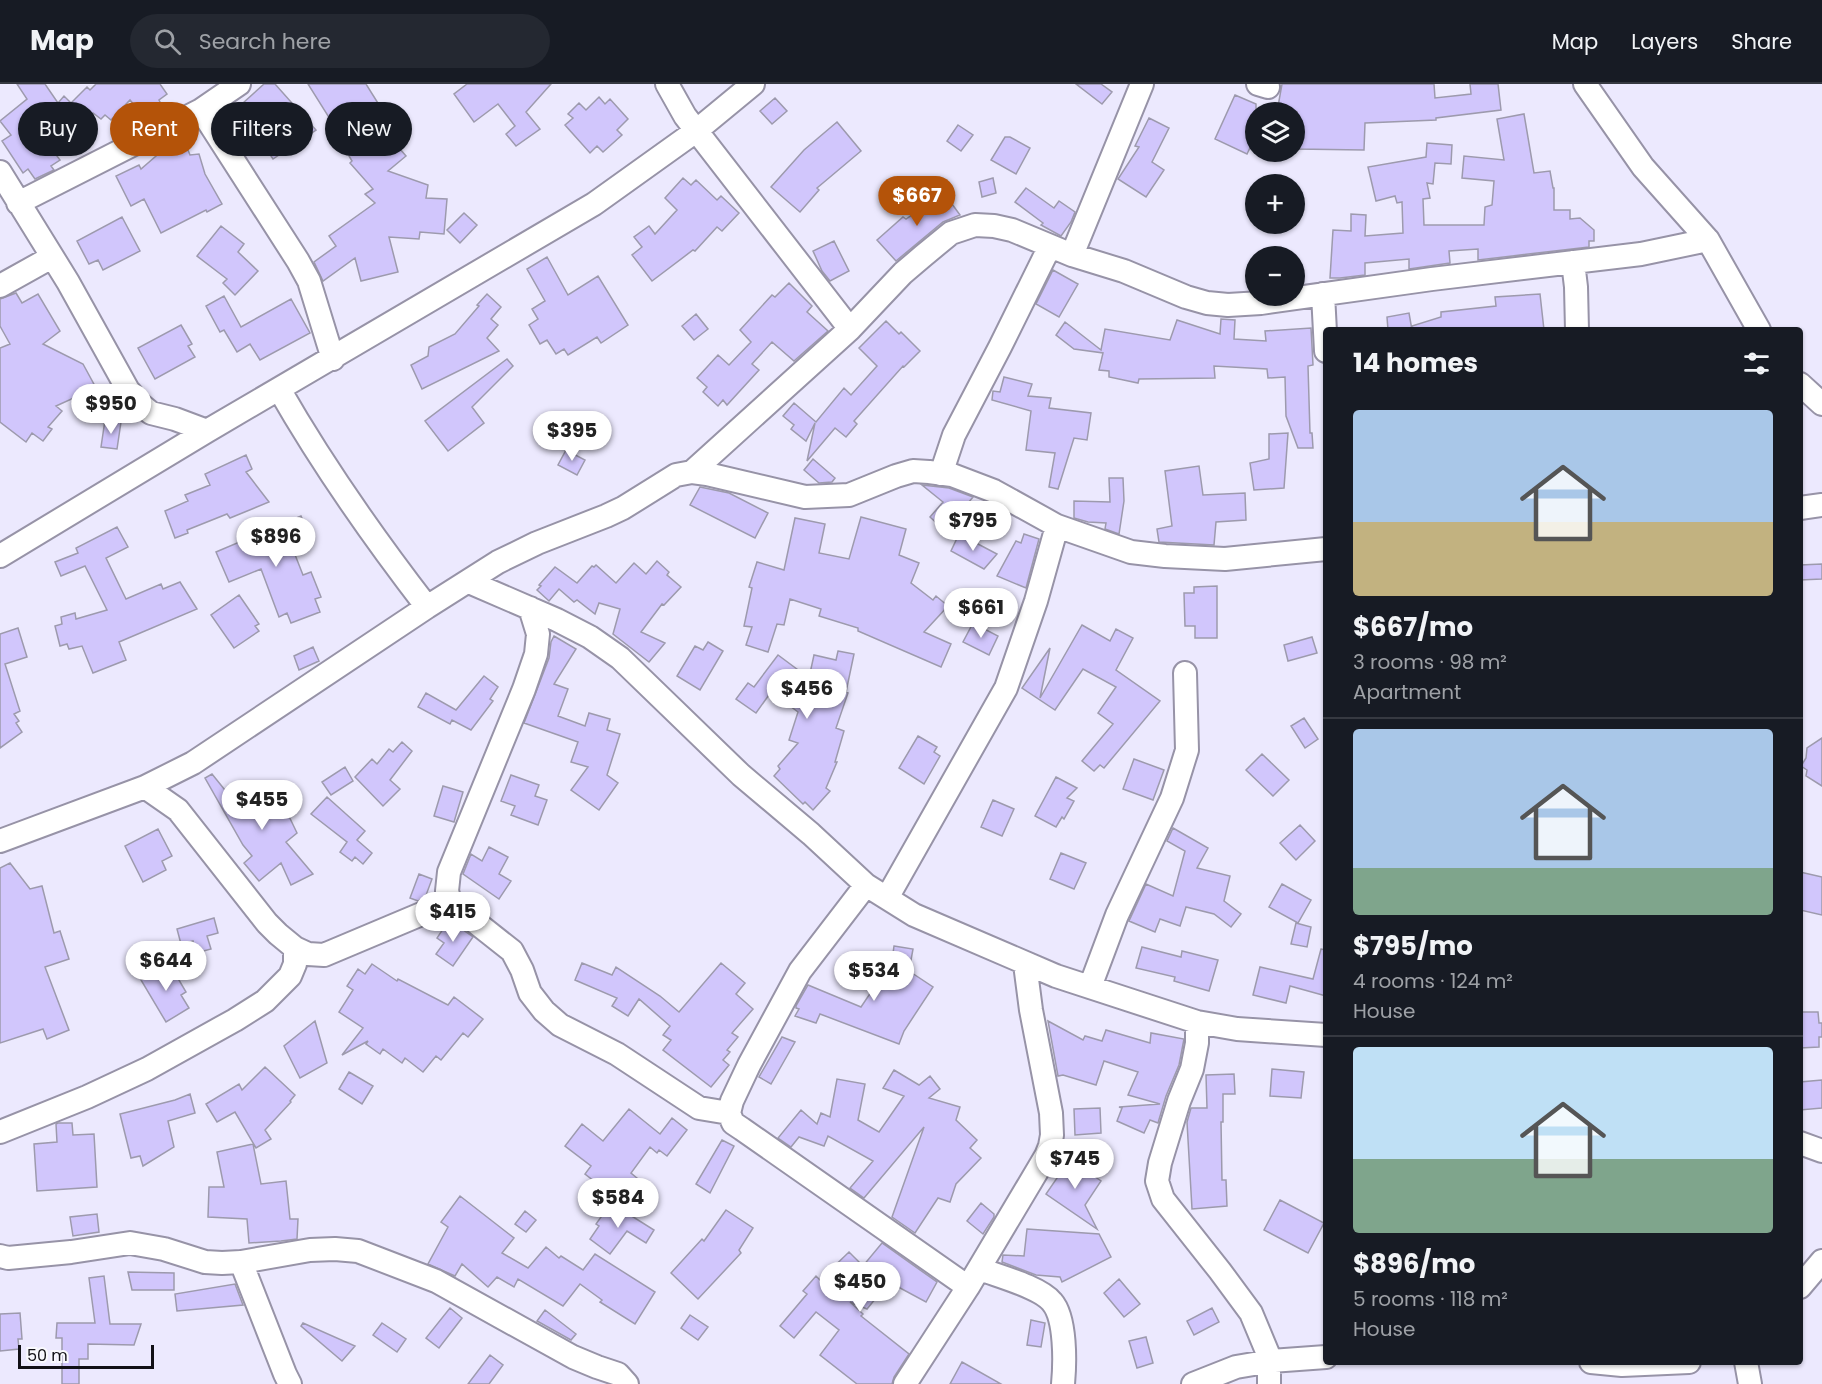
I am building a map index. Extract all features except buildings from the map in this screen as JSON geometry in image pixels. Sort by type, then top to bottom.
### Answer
[{"type":"street","points":[[18,203],[201,110],[239,84]]},
{"type":"street","points":[[667,84],[696,131],[850,329]]},
{"type":"street","points":[[0,556],[207,431],[594,204],[696,131],[753,84]]},
{"type":"street","points":[[1072,255],[1142,84]]},
{"type":"street","points":[[1585,84],[1643,167],[1708,240],[1757,327]]},
{"type":"street","points":[[201,110],[309,281],[333,358]]},
{"type":"street","points":[[0,172],[68,282],[128,390],[151,413],[207,431]]},
{"type":"street","points":[[693,472],[850,329],[903,273],[951,233],[964,227],[994,226],[1012,230],[1072,255],[1124,271],[1186,297],[1207,303],[1228,305],[1261,303],[1641,254],[1708,240]]},
{"type":"street","points":[[942,474],[954,435],[1050,246]]},
{"type":"street","points":[[0,286],[52,257]]},
{"type":"street","points":[[1573,262],[1577,327]]},
{"type":"street","points":[[1323,294],[1325,327]]},
{"type":"street","points":[[1803,387],[1822,404]]},
{"type":"street","points":[[279,389],[332,476],[377,542],[427,607]]},
{"type":"street","points":[[0,841],[144,787],[193,763],[498,562],[537,543],[606,516],[676,475],[693,472],[707,474],[804,497],[849,495],[913,471],[952,475],[994,491],[1057,526],[1131,552],[1225,559],[1323,549]]},
{"type":"street","points":[[1803,508],[1822,505]]},
{"type":"street","points":[[887,898],[1006,688],[1036,602],[1057,526]]},
{"type":"street","points":[[469,582],[590,637],[620,658],[741,775],[811,834],[866,885],[914,915],[1025,964],[1197,1022],[1237,1029],[1323,1035]]},
{"type":"street","points":[[530,608],[538,634],[536,654],[524,689],[449,872],[447,891],[450,902],[512,951],[530,993],[544,1011],[560,1025],[617,1054],[699,1108],[729,1113]]},
{"type":"street","points":[[1090,987],[1117,915],[1172,798],[1187,750],[1185,673]]},
{"type":"street","points":[[144,787],[178,810],[267,923],[294,948],[308,954],[324,955],[450,902]]},
{"type":"street","points":[[866,885],[800,971],[749,1065],[732,1101],[729,1113],[733,1122],[742,1129],[974,1278],[1038,1291],[1052,1301],[1062,1326],[1063,1384]]},
{"type":"street","points":[[0,1132],[77,1102],[147,1069],[235,1020],[265,1000],[290,976],[295,964],[294,948]]},
{"type":"street","points":[[905,1384],[974,1278],[1050,1146],[1051,1113],[1031,1010],[1025,964]]},
{"type":"street","points":[[1197,1022],[1197,1043],[1192,1070],[1179,1101],[1160,1163],[1157,1181],[1162,1200],[1251,1313],[1271,1362],[1269,1384]]},
{"type":"street","points":[[1803,1144],[1822,1150]]},
{"type":"street","points":[[0,1256],[8,1258],[71,1252],[130,1243],[164,1249],[205,1262],[222,1263],[310,1250],[358,1251],[436,1281],[573,1357],[618,1374],[627,1384]]},
{"type":"street","points":[[1803,1283],[1822,1261]]},
{"type":"street","points":[[241,1262],[290,1384]]},
{"type":"street","points":[[1193,1384],[1236,1367],[1323,1357]]},
{"type":"street","points":[[1747,1365],[1750,1384]]}]
